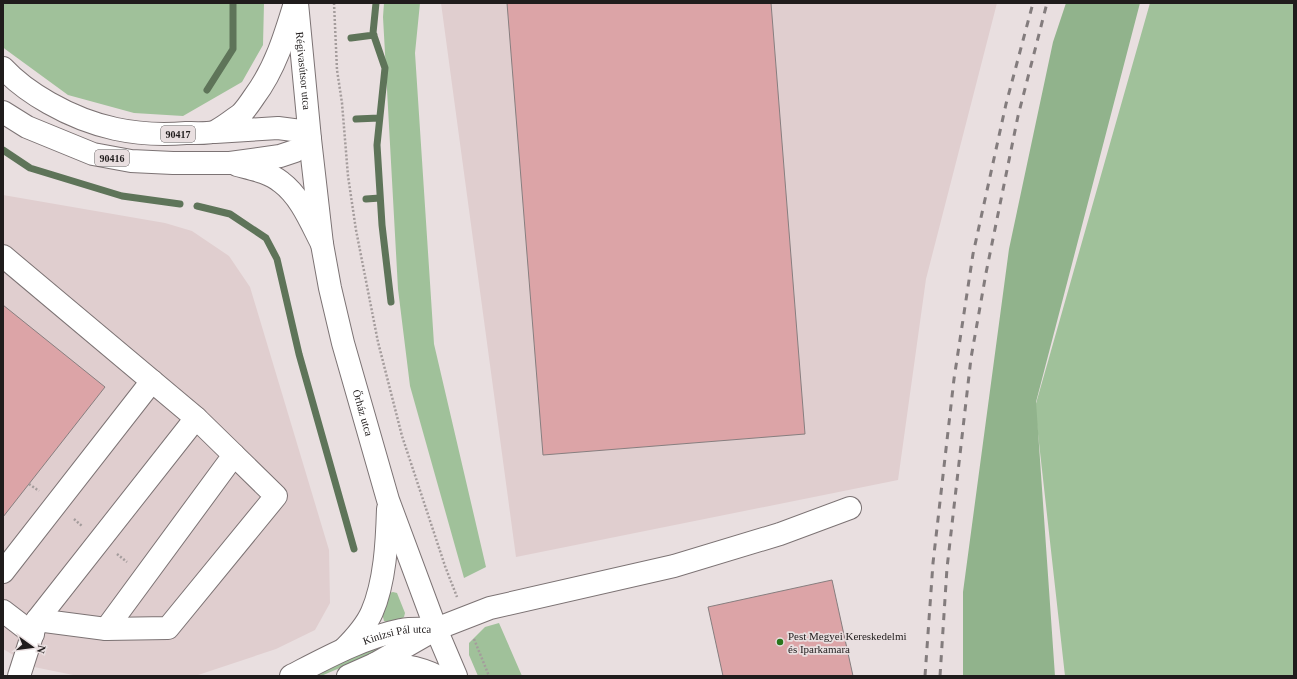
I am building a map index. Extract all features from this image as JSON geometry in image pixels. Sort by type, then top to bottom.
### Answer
[{"type":"main road","points":[[215,132],[242,113],[263,86],[274,66],[296,3]]},
{"type":"main road","name":"Régivasútsor utca","points":[[296,3],[310,139]]},
{"type":"main road","name":"90417","points":[[3,68],[33,94],[64,111],[93,124],[116,130],[142,134],[167,135],[278,128],[301,131],[310,139]]},
{"type":"main road","name":"90416","points":[[3,112],[27,127],[93,154],[132,161],[230,163],[280,156],[295,151],[310,139]]},
{"type":"main road","name":"Őrház utca","points":[[310,139],[322,244],[330,288],[343,343],[388,500],[436,629],[456,676]]},
{"type":"main road","name":"90416","points":[[230,163],[264,173],[280,181],[291,191],[306,212],[322,244]]},
{"type":"main road","points":[[3,256],[196,418],[276,496],[168,628],[106,629],[35,627],[3,611]]},
{"type":"main road","points":[[3,572],[152,381]]},
{"type":"main road","points":[[19,676],[35,627],[196,418]]},
{"type":"main road","points":[[106,629],[234,455]]},
{"type":"main road","points":[[344,649],[366,624],[372,612],[379,588],[385,549],[388,500]]},
{"type":"main road","points":[[436,629],[490,608],[674,566],[780,534],[850,508]]},
{"type":"main road","name":"Kinizsi Pál utca","points":[[291,676],[344,649],[402,630],[436,629]]},
{"type":"main road","name":"Kinizsi Pál utca","points":[[348,676],[375,664],[436,629]]},
{"type":"main road","points":[[375,664],[391,664],[414,667],[437,676]]},
{"type":"main road","points":[[3,673],[9,676]]},
{"type":"path","points":[[334,3],[337,70],[342,103],[348,176],[357,238],[378,342],[402,436],[445,566],[489,676]]},
{"type":"shaded area","points":[[441,3],[997,3],[926,279],[898,480],[516,557]]},
{"type":"shaded area","points":[[3,195],[165,223],[192,231],[229,256],[250,287],[329,550],[330,603],[315,630],[276,649],[195,676],[78,676],[34,667],[3,649]]},
{"type":"green space","points":[[3,3],[264,3],[263,45],[242,82],[183,116],[134,113],[68,95],[5,49],[3,47]]},
{"type":"green space","points":[[384,3],[420,3],[415,53],[434,344],[486,567],[464,578],[410,386],[398,289],[383,17]]},
{"type":"green space","points":[[1066,3],[1140,3],[1036,402],[1055,676],[963,676],[963,592],[1009,249],[1053,42]]},
{"type":"green space","points":[[1150,3],[1294,3],[1294,676],[1065,676],[1035,407]]},
{"type":"green space","points":[[389,593],[397,593],[405,613],[404,617],[390,623],[384,621],[382,613]]},
{"type":"green space","points":[[499,623],[522,676],[478,676],[469,655],[469,643],[485,627]]},
{"type":"green space","points":[[377,647],[377,652],[375,653],[321,676],[314,676],[315,670]]},
{"type":"building","points":[[507,3],[771,3],[805,434],[543,455]]},
{"type":"building","points":[[3,305],[105,387],[3,517]]},
{"type":"building","name":"Pest Megyei Kereskedelmi és Iparkamara","points":[[832,580],[853,676],[723,676],[708,607]]},
{"type":"waterway","points":[[207,90],[233,49],[233,3]]},
{"type":"waterway","points":[[376,3],[373,33],[385,68],[377,145],[382,225],[391,302]]},
{"type":"waterway","points":[[351,38],[374,35]]},
{"type":"waterway","points":[[356,119],[379,118]]},
{"type":"waterway","points":[[3,150],[30,168],[122,196],[180,204]]},
{"type":"waterway","points":[[366,199],[380,198]]},
{"type":"waterway","points":[[197,206],[230,214],[266,238],[277,259],[299,354],[354,549]]},
{"type":"railway","points":[[925,676],[933,563],[954,379],[973,254],[1006,104],[1033,3]]},
{"type":"railway","points":[[940,676],[947,568],[971,358],[986,273],[1018,116],[1047,3]]},
{"type":"place","name":"Pest Megyei Kereskedelmi és Iparkamara","points":[[780,642]]}]
